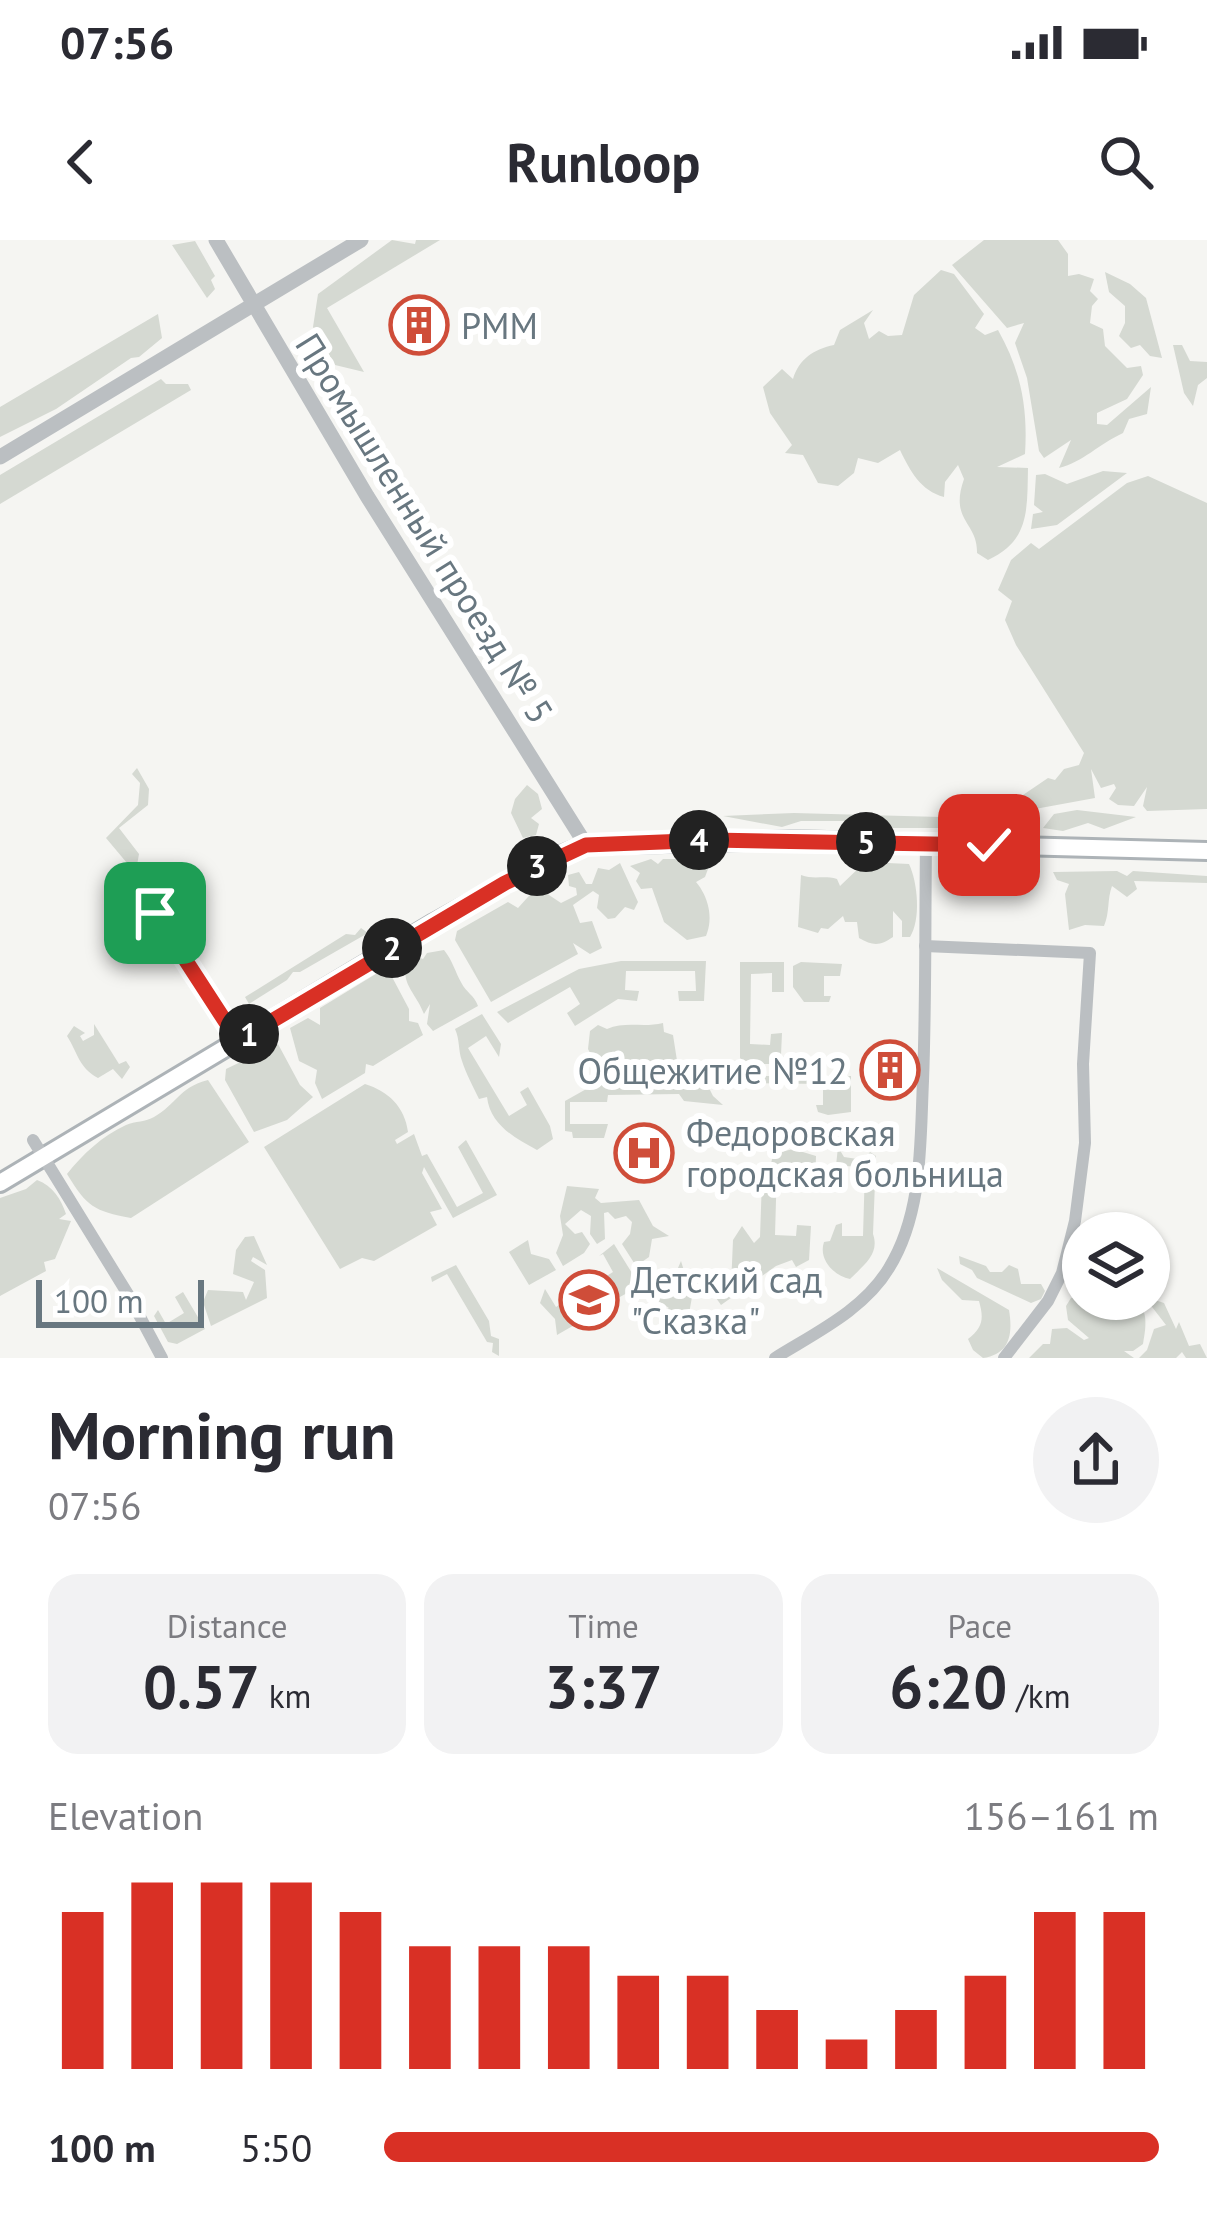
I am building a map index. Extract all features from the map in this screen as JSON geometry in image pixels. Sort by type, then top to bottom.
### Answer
[{"type":"main road","points":[[0,1183],[505,883],[586,845],[712,840],[1207,851]]},
{"type":"street","name":"Промышленный проезд № 5","points":[[216,240],[389,532],[586,845]]},
{"type":"street","points":[[0,457],[361,240]]},
{"type":"street","points":[[775,1358],[862,1301],[887,1272],[903,1241],[920,1154],[926,843]]},
{"type":"street","points":[[134,878],[238,1041]]},
{"type":"street","points":[[925,946],[1090,953],[1083,1064],[1085,1143],[1075,1220],[1062,1273],[1048,1301],[1004,1358]]},
{"type":"street","points":[[33,1140],[162,1358]]},
{"type":"shaded area","points":[[392,240],[415,244],[416,240],[440,240],[327,308],[364,372],[335,365],[313,327],[318,294]]},
{"type":"shaded area","points":[[984,240],[1058,240],[1068,254],[1068,276],[1094,279],[1090,291],[1098,299],[1090,323],[1103,329],[1105,346],[1127,368],[1141,366],[1143,375],[1127,399],[1097,413],[1097,424],[1107,425],[1151,387],[1147,414],[1129,419],[1123,433],[1068,465],[1059,468],[1071,440],[1044,458],[1039,451],[1027,378],[1015,343],[1024,323],[1007,328],[952,265]]},
{"type":"shaded area","points":[[195,241],[215,276],[211,280],[215,289],[207,298],[172,245]]},
{"type":"shaded area","points":[[941,270],[954,274],[984,314],[975,328],[985,335],[998,330],[1024,405],[1025,454],[997,467],[1028,468],[1023,522],[1012,543],[988,560],[977,553],[962,513],[964,479],[958,465],[945,482],[944,497],[923,485],[900,450],[878,463],[858,458],[854,473],[838,486],[818,483],[803,455],[785,453],[792,445],[770,413],[763,387],[782,369],[793,379],[808,356],[834,345],[840,330],[873,310],[864,323],[869,339],[879,331],[902,335],[914,295]]},
{"type":"shaded area","points":[[1105,272],[1146,298],[1162,358],[1150,356],[1140,345],[1131,348],[1119,336],[1125,306],[1109,292]]},
{"type":"shaded area","points":[[158,314],[162,338],[139,357],[56,409],[0,437],[0,407]]},
{"type":"shaded area","points":[[1173,345],[1182,345],[1190,361],[1207,362],[1207,378],[1198,385],[1193,406],[1184,393]]},
{"type":"shaded area","points":[[161,379],[166,384],[188,384],[191,390],[0,504],[0,475]]},
{"type":"shaded area","points":[[1103,471],[1127,473],[1057,525],[1031,529],[1033,514],[1043,512],[1034,505],[1036,475],[1067,484]]},
{"type":"shaded area","points":[[1148,476],[1207,503],[1207,809],[1147,811],[1143,806],[1147,787],[1134,806],[1118,805],[1109,799],[1114,784],[1101,788],[1091,769],[1095,798],[1024,811],[1016,822],[1005,826],[1020,797],[1048,778],[1055,780],[1064,769],[1079,765],[1084,753],[1016,645],[1005,620],[1012,601],[998,590],[1011,560],[1031,543],[1039,549],[1127,483]]},
{"type":"shaded area","points":[[137,768],[149,789],[148,805],[119,828],[139,854],[132,869],[106,838],[138,805],[140,783],[132,774]]},
{"type":"shaded area","points":[[527,785],[538,794],[542,809],[531,818],[539,824],[536,835],[523,838],[511,813]]},
{"type":"shaded area","points":[[1077,810],[1136,817],[1104,829],[1088,823],[1063,831],[1043,828],[1054,814]]},
{"type":"shaded area","points":[[723,816],[941,817],[947,828],[885,828],[849,821],[801,821],[782,827]]},
{"type":"shaded area","points":[[651,859],[658,864],[663,859],[703,859],[708,869],[696,882],[708,908],[706,936],[687,940],[664,922],[652,888],[641,889],[636,881],[640,873],[630,866]]},
{"type":"shaded area","points":[[620,863],[638,902],[634,910],[625,907],[608,919],[597,908],[599,895],[593,891],[573,905],[580,923],[592,921],[602,948],[590,954],[573,943],[578,954],[491,1002],[455,940],[457,931],[508,902],[518,908],[537,887],[561,903],[577,895],[576,888],[569,886],[568,875],[579,872],[586,884],[592,884],[598,868],[609,870]]},
{"type":"shaded area","points":[[863,864],[875,868],[909,864],[912,872],[917,911],[910,937],[902,937],[902,921],[893,911],[893,937],[880,943],[859,938],[857,922],[845,922],[843,916],[818,933],[798,927],[801,875],[837,879],[840,886]]},
{"type":"shaded area","points":[[1117,871],[1127,876],[1133,871],[1207,876],[1207,883],[1134,881],[1137,889],[1127,897],[1112,886],[1104,926],[1069,930],[1065,894],[1069,884],[1057,880],[1053,872]]},
{"type":"shaded area","points":[[361,928],[368,933],[293,972],[249,1004],[245,997]]},
{"type":"shaded area","points":[[444,950],[478,1006],[433,1031],[427,1024],[430,1004],[424,1014],[405,971],[412,955],[423,959],[427,953]]},
{"type":"shaded area","points":[[621,961],[706,961],[704,1001],[679,1001],[678,991],[696,991],[695,971],[626,971],[625,990],[639,991],[637,1001],[618,999],[575,1026],[567,1013],[580,1004],[570,987],[508,1023],[497,1012],[579,969]]},
{"type":"shaded area","points":[[740,962],[784,962],[784,992],[772,992],[772,973],[751,974],[750,1044],[770,1045],[771,1034],[782,1033],[781,1055],[772,1064],[746,1064],[740,1058]]},
{"type":"shaded area","points":[[801,962],[842,964],[840,976],[824,976],[824,996],[831,996],[829,1002],[804,1002],[793,987],[793,966]]},
{"type":"shaded area","points":[[379,972],[391,975],[409,1009],[409,1021],[418,1023],[423,1035],[373,1066],[366,1064],[365,1073],[322,1099],[315,1083],[317,1070],[299,1061],[290,1028],[308,1018],[320,1025],[320,1008]]},
{"type":"shaded area","points":[[482,1014],[501,1044],[499,1057],[486,1036],[468,1048],[509,1116],[527,1105],[520,1092],[528,1087],[553,1139],[537,1150],[498,1122],[487,1097],[479,1099],[466,1071],[455,1029]]},
{"type":"shaded area","points":[[663,1023],[664,1032],[673,1035],[678,1067],[692,1073],[697,1064],[713,1096],[723,1105],[684,1101],[679,1094],[608,1095],[607,1102],[570,1102],[570,1124],[608,1124],[604,1138],[573,1138],[572,1132],[565,1131],[565,1101],[597,1083],[600,1073],[588,1049],[590,1031],[598,1025],[607,1029]]},
{"type":"shaded area","points":[[94,1024],[119,1064],[126,1061],[130,1067],[122,1079],[113,1069],[98,1078],[91,1074],[67,1036],[74,1026],[85,1033],[80,1036],[83,1041],[94,1035]]},
{"type":"shaded area","points":[[278,1044],[300,1085],[313,1097],[287,1120],[254,1132],[225,1080],[226,1069]]},
{"type":"shaded area","points":[[757,1076],[851,1076],[851,1112],[818,1112],[816,1105],[823,1105],[823,1084],[753,1083]]},
{"type":"shaded area","points":[[208,1080],[249,1142],[131,1218],[86,1201],[67,1174],[86,1153],[117,1129],[154,1117],[190,1087]]},
{"type":"shaded area","points":[[365,1084],[399,1108],[408,1132],[395,1140],[397,1144],[414,1134],[422,1156],[427,1154],[457,1207],[483,1193],[458,1147],[466,1140],[497,1195],[453,1218],[424,1167],[422,1173],[442,1209],[430,1212],[437,1225],[374,1261],[362,1258],[340,1269],[264,1147]]},
{"type":"shaded area","points":[[838,1147],[844,1157],[864,1160],[870,1152],[876,1156],[874,1248],[850,1279],[829,1266],[823,1248],[842,1223],[842,1236],[863,1236],[865,1167],[844,1166],[843,1177],[835,1175]]},
{"type":"shaded area","points":[[793,1149],[816,1156],[815,1184],[798,1182],[798,1166],[777,1166],[775,1235],[796,1236],[797,1225],[811,1226],[809,1260],[796,1267],[792,1260],[776,1266],[721,1305],[714,1295],[731,1287],[733,1240],[742,1226],[754,1243],[760,1237],[762,1179],[769,1174],[773,1154]]},
{"type":"shaded area","points":[[37,1180],[59,1198],[66,1214],[59,1219],[71,1221],[55,1259],[44,1262],[46,1271],[0,1296],[0,1198]]},
{"type":"shaded area","points":[[567,1186],[599,1189],[595,1198],[601,1203],[639,1200],[653,1226],[669,1236],[652,1239],[649,1257],[636,1266],[622,1244],[632,1222],[626,1216],[615,1219],[604,1213],[605,1239],[597,1244],[590,1234],[591,1216],[581,1210],[565,1224],[575,1234],[582,1232],[590,1244],[563,1266],[556,1253],[563,1235],[560,1216]]},
{"type":"shaded area","points":[[254,1236],[267,1265],[253,1257],[251,1261],[265,1270],[267,1298],[211,1326],[203,1302],[208,1290],[243,1292],[246,1300],[254,1282],[233,1274],[236,1250],[245,1237]]},
{"type":"shaded area","points":[[528,1240],[531,1254],[549,1259],[556,1270],[529,1285],[509,1252]]},
{"type":"shaded area","points":[[614,1244],[640,1286],[607,1304],[594,1284],[613,1272],[603,1254],[599,1256]]},
{"type":"shaded area","points":[[959,1256],[990,1272],[1002,1272],[1009,1265],[1018,1269],[1021,1284],[1041,1284],[1045,1291],[1031,1303],[977,1278],[960,1264]]},
{"type":"shaded area","points":[[681,1261],[692,1297],[687,1325],[677,1332],[674,1323],[660,1314],[669,1308],[658,1301],[639,1271],[653,1263],[662,1283],[665,1276],[675,1275]]},
{"type":"shaded area","points":[[456,1265],[489,1321],[491,1336],[499,1339],[499,1356],[492,1352],[493,1343],[487,1342],[447,1274],[432,1282],[431,1277]]},
{"type":"shaded area","points":[[937,1268],[1009,1310],[1010,1335],[999,1352],[983,1358],[973,1350],[968,1339],[981,1322],[979,1301],[962,1300]]},
{"type":"shaded area","points":[[545,1289],[556,1307],[576,1294],[590,1316],[557,1335],[555,1319],[540,1303]]},
{"type":"shaded area","points":[[183,1292],[205,1329],[177,1344],[168,1342],[154,1316],[158,1310],[166,1324],[184,1313],[175,1297]]},
{"type":"shaded area","points":[[1170,1316],[1176,1329],[1179,1322],[1189,1346],[1200,1344],[1207,1358],[1186,1358],[1182,1352],[1176,1358],[1139,1358],[1154,1329],[1166,1325],[1162,1320]]},
{"type":"shaded area","points":[[1068,1320],[1145,1320],[1143,1344],[1124,1351],[1134,1358],[1029,1358],[1043,1344],[1050,1344],[1052,1329],[1067,1328],[1084,1340],[1089,1338]]},
{"type":"place","name":"РММ","points":[[419,325]]},
{"type":"place","name":"Общежитие №12","points":[[890,1070]]},
{"type":"place","name":"Федоровская городская больница","points":[[644,1153]]},
{"type":"place","name":"Детский сад \"Сказка\"","points":[[589,1300]]},
{"type":"route","points":[[155,913],[238,1041],[505,883],[586,845],[712,840],[989,845]]}]
